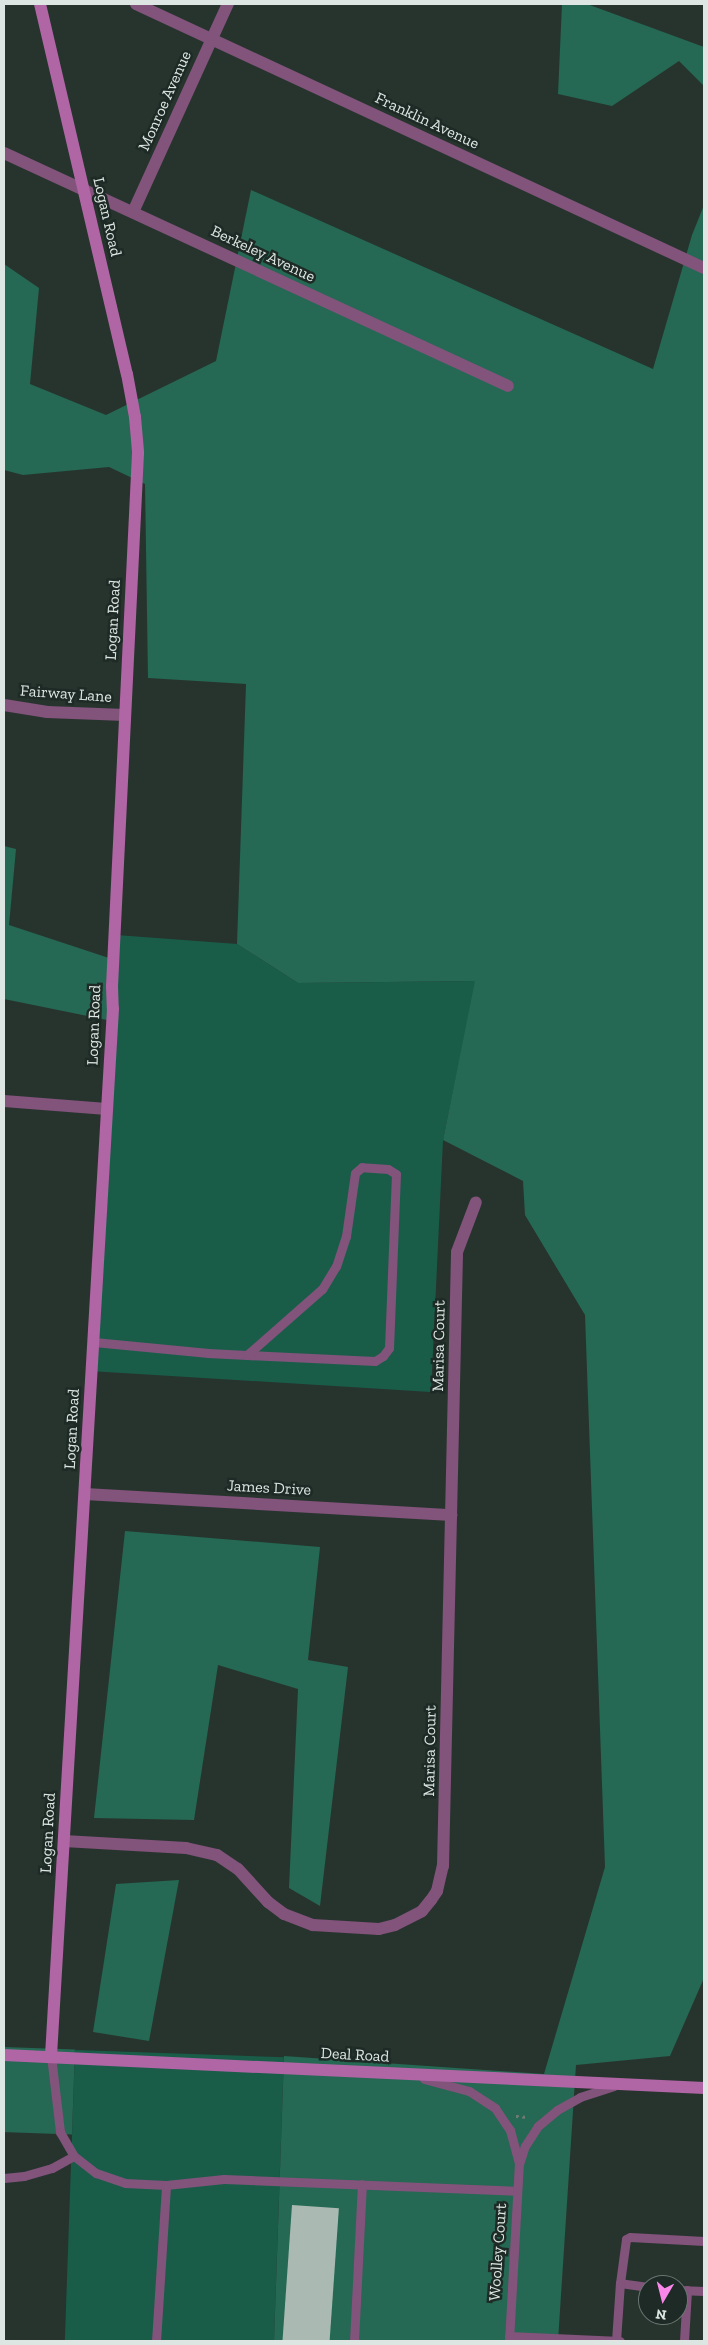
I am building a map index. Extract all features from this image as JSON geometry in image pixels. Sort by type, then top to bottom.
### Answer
[{"type":"street","name":"Logan Road","points":[[40,4],[127,374],[135,416],[138,453],[107,1108],[51,2056]]},
{"type":"street","name":"Franklin Avenue","points":[[136,4],[704,268]]},
{"type":"street","name":"Monroe Avenue","points":[[133,212],[228,4]]},
{"type":"street","name":"Berkeley Avenue","points":[[4,152],[84,191],[508,386]]},
{"type":"street","name":"Fairway Lane","points":[[4,705],[47,712],[125,715]]},
{"type":"street","points":[[4,1101],[107,1108]]},
{"type":"street","name":"Marisa Court","points":[[64,1841],[186,1848],[218,1855],[238,1869],[273,1906],[284,1914],[313,1925],[379,1929],[395,1926],[422,1911],[437,1891],[443,1866],[457,1252],[459,1242],[476,1202]]},
{"type":"street","name":"James Drive","points":[[85,1494],[451,1515]]},
{"type":"street","name":"Deal Road","points":[[4,2055],[704,2088]]},
{"type":"lane","points":[[94,1342],[247,1355],[375,1361],[383,1356],[389,1348],[396,1174],[388,1169],[362,1167],[355,1173],[346,1236],[336,1266],[322,1289],[247,1355]]},
{"type":"lane","points":[[51,2056],[60,2132],[74,2156],[96,2173],[125,2183],[166,2185],[224,2179],[517,2191]]},
{"type":"lane","name":"Woolley Court","points":[[410,2074],[469,2091],[495,2108],[510,2130],[519,2164]]},
{"type":"lane","name":"Woolley Court","points":[[509,2339],[519,2164],[525,2146],[538,2126],[556,2110],[580,2097],[618,2084]]},
{"type":"lane","points":[[4,2178],[24,2176],[52,2168],[74,2156]]},
{"type":"lane","points":[[354,2341],[362,2184]]},
{"type":"lane","points":[[156,2341],[166,2185]]},
{"type":"lane","points":[[616,2341],[624,2244],[630,2237],[704,2241]]},
{"type":"lane","points":[[620,2283],[638,2286]]},
{"type":"lane","points":[[688,2290],[704,2291]]},
{"type":"lane","points":[[683,2325],[684,2341]]},
{"type":"lane","points":[[509,2339],[620,2341]]},
{"type":"path","points":[[510,2116],[528,2117]]},
{"type":"green space","points":[[562,4],[587,4],[704,47],[704,86],[679,61],[612,106],[558,94]]},
{"type":"green space","points":[[251,190],[653,369],[692,235],[704,205],[704,1978],[670,2056],[576,2065],[558,2341],[274,2341],[284,2056],[544,2074],[605,1867],[585,1315],[525,1215],[523,1181],[443,1140],[475,981],[298,983],[237,944],[246,684],[148,678],[145,484],[109,467],[23,475],[4,470],[4,264],[39,288],[30,384],[106,415],[216,361]]},
{"type":"green space","points":[[4,846],[16,849],[9,925],[115,960],[112,1021],[4,999]]},
{"type":"green space","points":[[116,935],[237,944],[298,983],[476,981],[443,1140],[431,1392],[90,1371]]},
{"type":"green space","points":[[125,1531],[320,1547],[308,1660],[348,1667],[320,1906],[289,1888],[298,1689],[218,1665],[194,1820],[94,1818]]},
{"type":"green space","points":[[179,1880],[149,2041],[93,2032],[116,1884]]},
{"type":"green space","points":[[4,2047],[75,2049],[72,2134],[4,2132]]},
{"type":"green space","points":[[75,2050],[284,2057],[274,2341],[65,2341]]},
{"type":"building","points":[[292,2205],[339,2208],[330,2341],[283,2341]]}]
